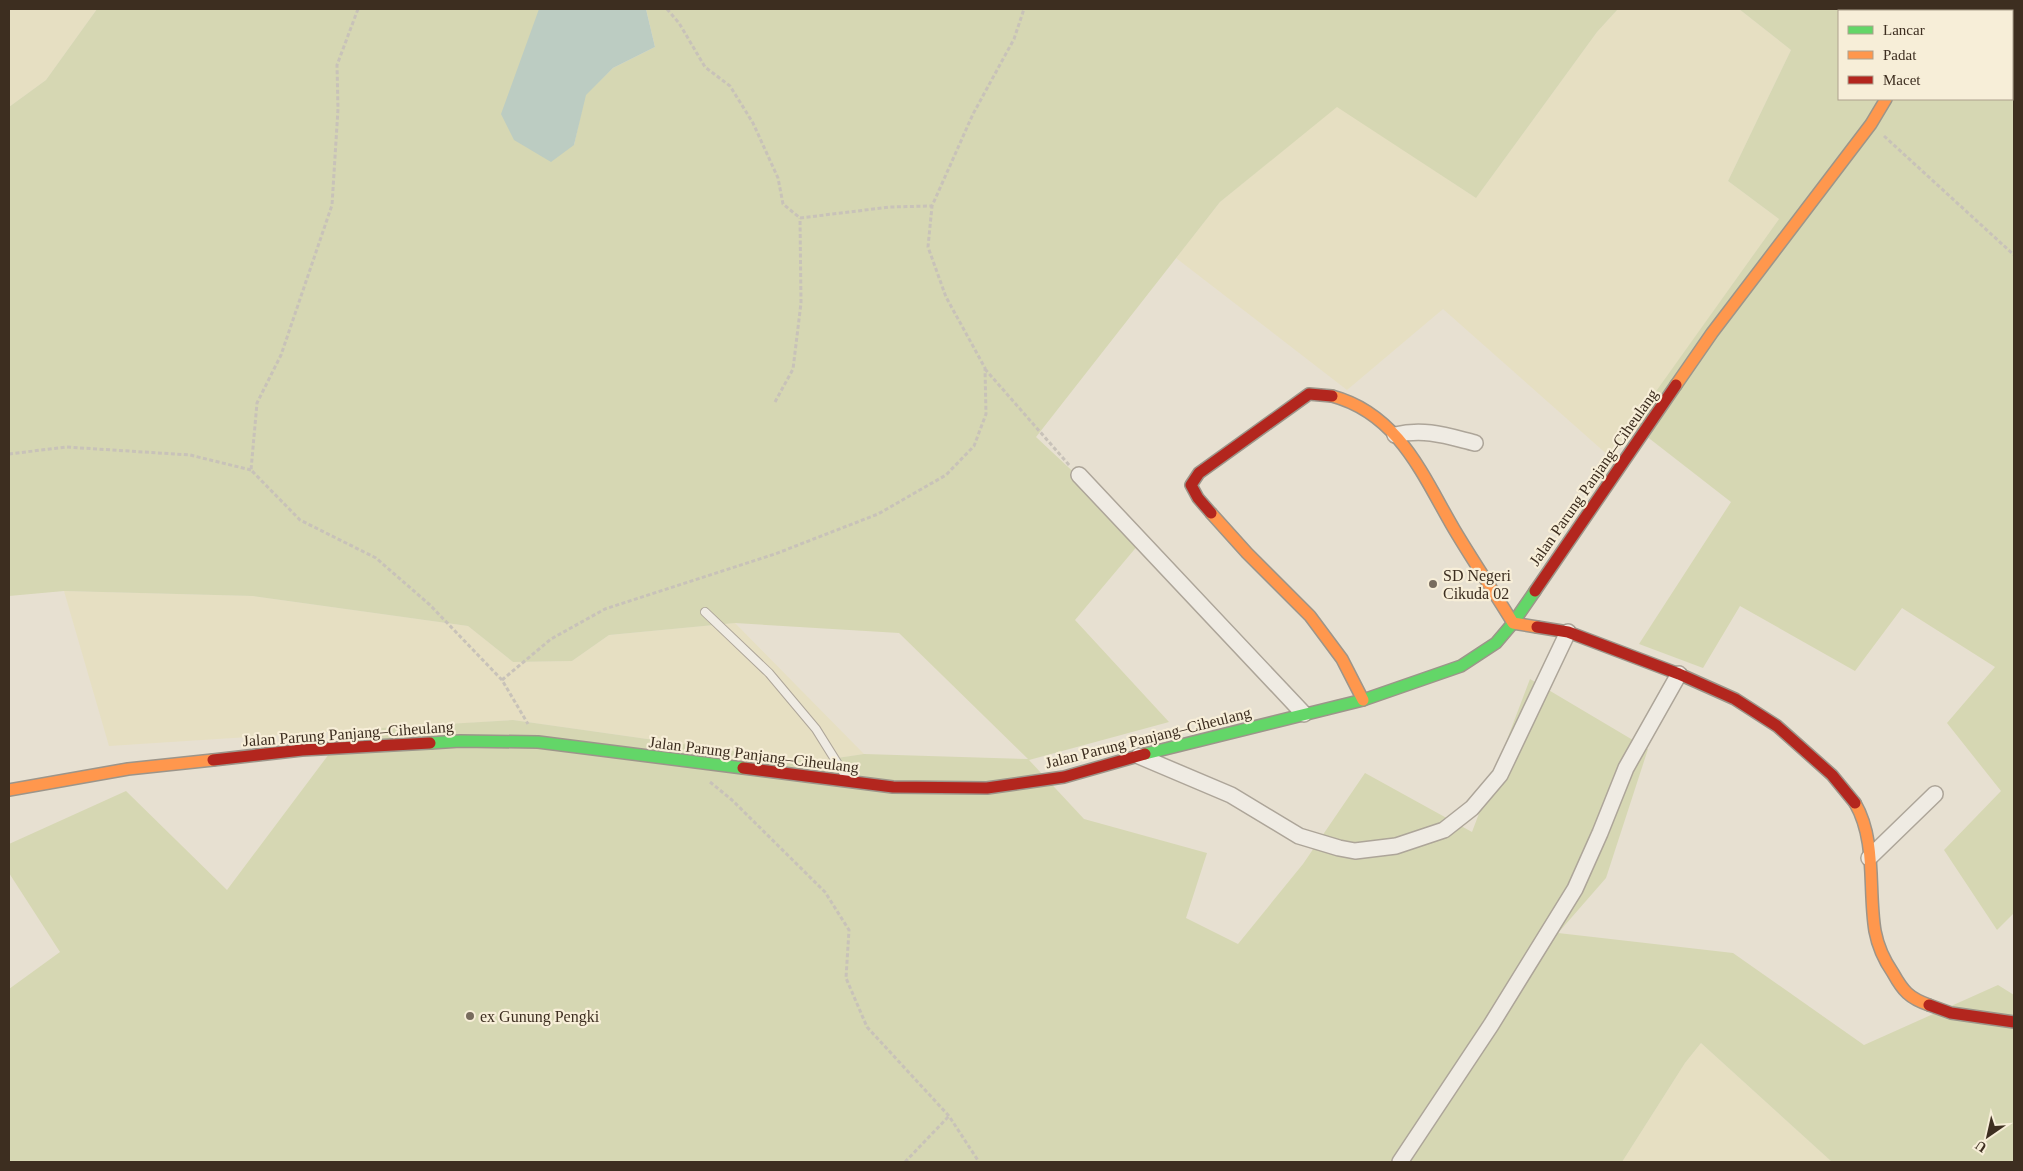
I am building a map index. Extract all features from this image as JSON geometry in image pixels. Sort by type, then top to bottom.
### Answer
[{"type":"street","name":"Jalan Parung Panjang–Ciheulang","points":[[9,790],[128,769],[302,750],[460,741],[538,742],[893,787],[987,788],[1064,777],[1139,756],[1363,700],[1461,666],[1496,643],[1513,623],[1712,333],[1871,124],[1885,100]]},
{"type":"street","points":[[1363,700],[1342,659],[1310,616],[1228,533],[1198,498],[1192,485],[1199,473],[1309,394],[1322,394],[1347,401],[1364,409],[1395,435],[1424,473],[1450,522],[1513,623],[1568,632],[1679,674],[1735,699],[1769,720],[1832,775],[1853,800],[1860,812],[1865,827],[1875,931],[1882,956],[1904,992],[1917,1002],[1951,1013],[2014,1022]]},
{"type":"street","points":[[1395,435],[1412,431],[1434,432],[1476,443]]},
{"type":"street","points":[[1079,476],[1304,714]]},
{"type":"street","points":[[1139,756],[1231,795],[1299,836],[1355,851],[1396,846],[1444,830],[1472,808],[1500,775],[1568,632]]},
{"type":"street","points":[[1400,1162],[1491,1025],[1575,889],[1626,768],[1679,674]]},
{"type":"street","points":[[1869,858],[1935,794]]},
{"type":"lane","points":[[705,612],[769,673],[799,708],[816,729],[850,782]]},
{"type":"path","points":[[251,470],[257,403],[281,355],[332,204],[338,109],[337,65],[358,9]]},
{"type":"path","points":[[667,9],[679,23],[705,67],[730,86],[753,124],[778,178],[783,204],[800,218],[890,207],[932,206]]},
{"type":"path","points":[[1024,9],[1014,39],[973,114],[932,206],[928,247],[946,297],[985,368],[1079,476]]},
{"type":"path","points":[[1871,124],[2014,255]]},
{"type":"path","points":[[775,402],[792,369],[801,304],[800,218]]},
{"type":"path","points":[[502,680],[551,639],[605,609],[775,554],[878,514],[946,475],[974,446],[986,414],[985,368]]},
{"type":"path","points":[[9,454],[66,447],[190,456],[251,470],[300,520],[376,558],[430,605],[502,680],[538,742]]},
{"type":"path","points":[[705,778],[732,800],[825,892],[849,930],[846,978],[867,1027],[948,1116],[979,1162]]},
{"type":"path","points":[[905,1162],[948,1116]]},
{"type":"shaded area","points":[[9,9],[97,9],[46,80],[9,107]]},
{"type":"shaded area","points":[[539,9],[646,9],[655,47],[613,68],[586,95],[574,145],[551,162],[514,140],[501,114]]},
{"type":"shaded area","points":[[1618,9],[1739,9],[1791,50],[1728,181],[1779,219],[1610,457],[1443,309],[1347,390],[1176,258],[1220,202],[1337,106],[1476,198],[1597,32]]},
{"type":"shaded area","points":[[64,591],[253,596],[468,626],[513,662],[572,661],[609,635],[735,623],[864,754],[810,762],[513,720],[109,746]]},
{"type":"shaded area","points":[[1701,1043],[1832,1162],[1622,1162],[1685,1063]]},
{"type":"green space","points":[[97,9],[539,9],[574,145],[585,95],[613,68],[655,47],[646,9],[1618,9],[1597,32],[1476,198],[1337,107],[1220,202],[1036,437],[1144,538],[1075,620],[1169,722],[1029,760],[1084,819],[1207,853],[1186,918],[1238,944],[1303,864],[1365,773],[1472,832],[1530,679],[1648,749],[1606,878],[1558,933],[1733,953],[1864,1045],[1998,985],[2014,995],[2014,1162],[1832,1162],[1701,1043],[1685,1063],[1622,1162],[9,1162],[9,989],[60,952],[9,873],[9,844],[126,791],[227,890],[347,730],[513,720],[810,762],[864,754],[1028,759],[899,633],[735,623],[609,635],[572,661],[513,662],[468,626],[253,596],[64,591],[9,596],[9,107],[46,80]]},
{"type":"green space","points":[[1739,9],[2014,9],[2014,913],[1997,930],[1944,850],[2001,791],[1947,723],[1995,667],[1902,608],[1855,671],[1740,606],[1703,668],[1639,644],[1731,502],[1632,425],[1779,219],[1728,181],[1791,50]]},
{"type":"traffic: fast","points":[[1145,754],[1363,700],[1461,666],[1496,643],[1513,623],[1535,591]]},
{"type":"traffic: fast","points":[[430,743],[460,741],[538,742],[743,768]]},
{"type":"traffic: slow","points":[[1676,385],[1712,333],[1871,124],[1885,100]]},
{"type":"traffic: slow","points":[[1332,396],[1355,405],[1375,417],[1392,432],[1407,449],[1461,541],[1513,623],[1537,627]]},
{"type":"traffic: slow","points":[[1211,513],[1247,553],[1310,616],[1342,659],[1363,700]]},
{"type":"traffic: slow","points":[[9,790],[128,769],[213,760]]},
{"type":"traffic: slow","points":[[1855,803],[1862,818],[1869,849],[1873,915],[1880,948],[1900,985],[1911,997],[1929,1005]]},
{"type":"traffic: jam","points":[[1535,591],[1676,385]]},
{"type":"traffic: jam","points":[[1211,513],[1198,498],[1191,485],[1199,473],[1309,394],[1332,396]]},
{"type":"traffic: jam","points":[[1537,627],[1568,632],[1679,674],[1735,699],[1777,726],[1832,775],[1855,803]]},
{"type":"traffic: jam","points":[[213,760],[302,750],[430,743]]},
{"type":"traffic: jam","points":[[743,768],[893,787],[987,788],[1064,777],[1145,754]]},
{"type":"traffic: jam","points":[[1929,1005],[1951,1013],[2014,1022]]},
{"type":"place","name":"SD Negeri Cikuda 02","points":[[1433,584]]},
{"type":"place","name":"ex Gunung Pengki","points":[[470,1016]]}]
